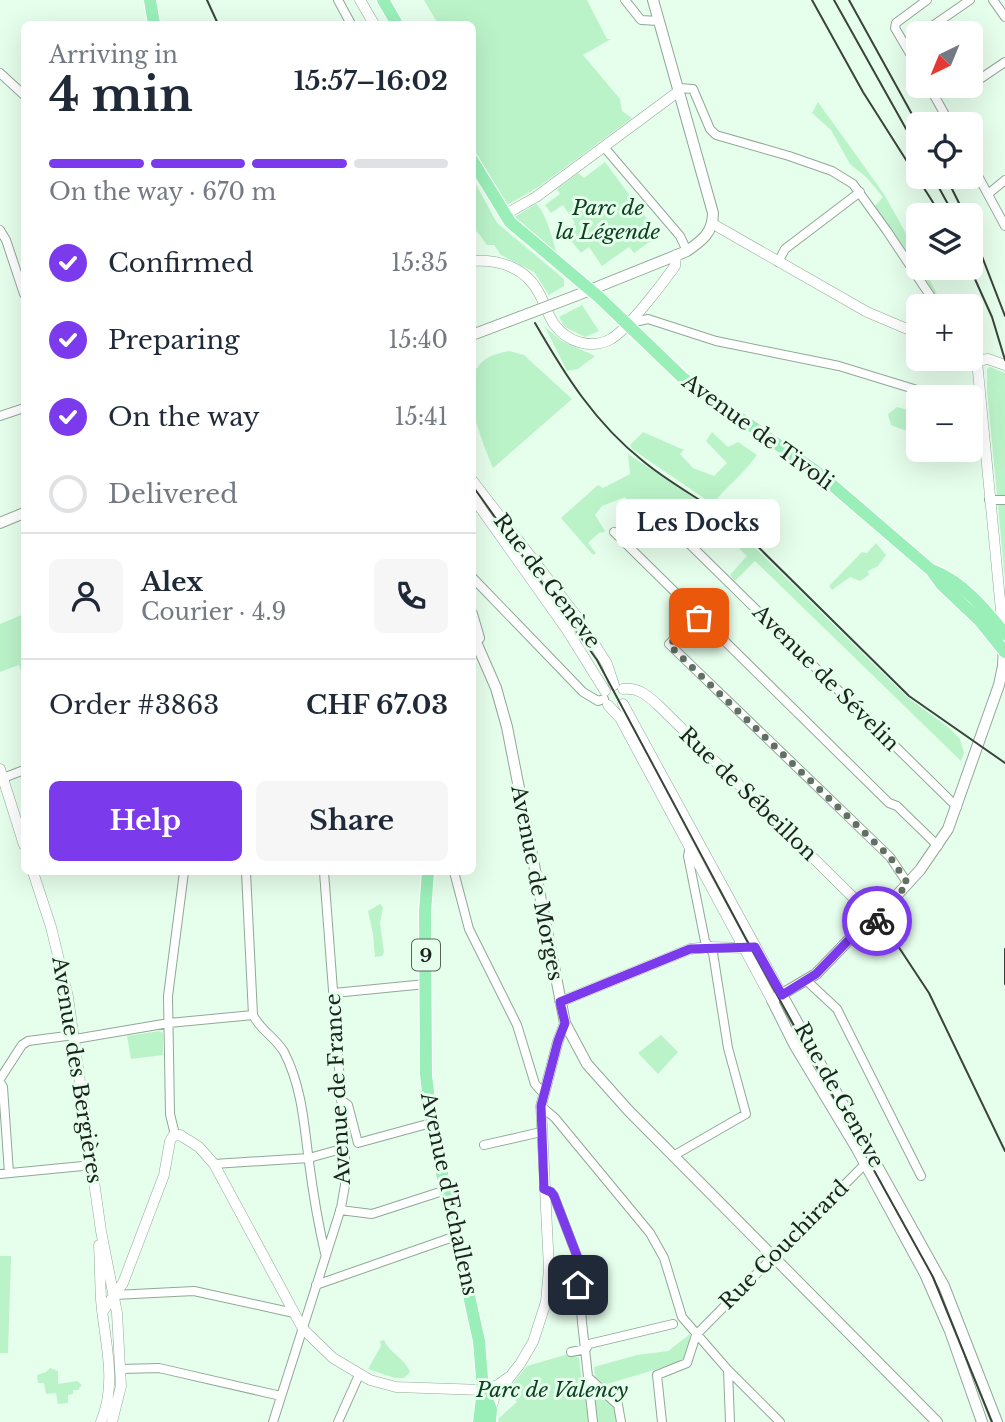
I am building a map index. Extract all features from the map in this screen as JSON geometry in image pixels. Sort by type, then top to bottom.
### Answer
[{"type":"main road","points":[[150,0],[153,21]]},
{"type":"main road","points":[[383,0],[395,21]]},
{"type":"main road","points":[[476,333],[682,253],[701,242],[713,224],[713,213],[653,0]]},
{"type":"main road","name":"Avenue de Tivoli","points":[[476,167],[504,215],[566,272],[589,289],[684,379],[817,472],[932,570],[942,585],[980,621],[1005,652]]},
{"type":"main road","points":[[0,523],[21,514]]},
{"type":"main road","name":"Avenue de Tivoli","points":[[932,570],[949,577],[981,605],[1004,632]]},
{"type":"main road","name":"Avenue de Morges","points":[[476,629],[484,658]]},
{"type":"main road","points":[[777,998],[807,981],[871,914],[887,906],[938,846],[957,807],[999,685],[1005,652],[1004,632]]},
{"type":"main road","name":"Avenue de Morges","points":[[476,641],[499,697],[509,739],[565,1023],[587,1064],[598,1079],[673,1156],[937,1422]]},
{"type":"main road","name":"Avenue de Morges","points":[[476,646],[484,658]]},
{"type":"main road","name":"Avenue d'Echallens","points":[[428,875],[425,1072],[431,1123],[479,1341],[483,1390],[490,1415]]},
{"type":"main road","name":"Rue de Genève","points":[[777,998],[800,1026],[935,1293],[982,1422]]},
{"type":"main road","name":"Rue de Genève","points":[[777,998],[795,1046],[944,1286],[997,1422]]},
{"type":"main road","name":"Avenue d'Echallens","points":[[479,1422],[483,1390]]},
{"type":"street","points":[[338,0],[349,21]]},
{"type":"street","points":[[360,0],[372,21]]},
{"type":"street","points":[[625,0],[640,20],[659,21]]},
{"type":"street","points":[[906,46],[895,27],[896,23],[928,0]]},
{"type":"street","points":[[940,21],[970,0]]},
{"type":"street","points":[[993,0],[1005,17]]},
{"type":"street","points":[[984,76],[1005,62]]},
{"type":"street","points":[[0,73],[21,92]]},
{"type":"street","points":[[504,215],[536,197],[678,89],[693,89],[710,129],[716,135],[789,156],[841,175],[860,192],[929,294]]},
{"type":"street","points":[[476,259],[502,263],[526,275],[539,293],[553,323],[571,340],[593,344],[606,341],[619,333],[676,266],[682,253],[680,236],[604,147]]},
{"type":"street","points":[[988,194],[1005,180]]},
{"type":"street","points":[[983,185],[1005,226]]},
{"type":"street","points":[[778,262],[785,249],[860,192]]},
{"type":"street","points":[[713,224],[867,312],[906,328]]},
{"type":"street","points":[[0,230],[21,285]]},
{"type":"street","points":[[627,324],[648,318],[716,341],[849,368],[906,386]]},
{"type":"street","points":[[983,360],[1005,365]]},
{"type":"street","points":[[0,416],[21,409]]},
{"type":"street","points":[[983,439],[997,500],[998,598],[1004,632]]},
{"type":"street","name":"Rue de Genève","points":[[476,485],[578,618],[607,664],[611,694],[620,718],[750,948]]},
{"type":"street","name":"Rue de Genève","points":[[476,502],[611,694],[625,697],[622,704],[777,998]]},
{"type":"street","name":"Avenue de Sévelin","points":[[664,519],[957,807]]},
{"type":"street","name":"Avenue de Sévelin","points":[[614,532],[889,803],[897,806],[938,846]]},
{"type":"street","points":[[476,581],[583,692],[598,701],[611,694]]},
{"type":"street","points":[[981,605],[998,598]]},
{"type":"street","points":[[697,616],[669,645],[890,857],[908,884]]},
{"type":"street","name":"Rue de Sébeillon","points":[[611,694],[633,688],[646,694],[871,914]]},
{"type":"street","points":[[21,771],[1,774],[21,836]]},
{"type":"street","points":[[673,1156],[746,1114],[728,1048],[713,953],[705,941],[688,856],[690,846]]},
{"type":"street","name":"Avenue des Bergières","points":[[34,875],[60,960],[75,1037],[101,1231],[114,1295],[121,1386],[113,1422]]},
{"type":"street","points":[[175,1135],[170,1114],[169,985],[184,875]]},
{"type":"street","points":[[246,875],[253,1015],[257,1024],[283,1050],[300,1094],[315,1210],[326,1256]]},
{"type":"street","name":"Avenue de France","points":[[273,1422],[340,1210],[345,1185],[345,1148],[324,875]]},
{"type":"street","points":[[455,875],[469,929],[517,1025],[536,1084],[543,1093]]},
{"type":"street","points":[[560,1002],[690,949],[750,948]]},
{"type":"street","points":[[807,981],[837,1009],[921,1176]]},
{"type":"street","points":[[334,993],[426,984]]},
{"type":"street","points":[[93,1165],[5,1174],[0,1081],[22,1045],[28,1041],[253,1015]]},
{"type":"street","points":[[490,1415],[495,1396],[533,1342],[545,1302],[548,1269],[541,1106],[565,1023]]},
{"type":"street","points":[[341,1100],[348,1105],[358,1143],[431,1123]]},
{"type":"street","points":[[541,1106],[555,1118],[650,1233],[664,1258],[682,1317],[728,1370],[780,1422]]},
{"type":"street","points":[[484,1145],[541,1132]]},
{"type":"street","points":[[175,1135],[184,1136],[199,1147],[214,1164],[303,1329],[333,1359],[359,1375],[396,1387],[483,1390],[498,1385],[509,1377]]},
{"type":"street","points":[[103,1311],[122,1283],[164,1175],[170,1141],[175,1135]]},
{"type":"street","points":[[214,1164],[309,1158],[345,1148]]},
{"type":"street","name":"Rue Couchirard","points":[[662,1422],[657,1375],[687,1363],[696,1335],[868,1160]]},
{"type":"street","points":[[544,1189],[554,1196],[577,1256],[593,1422]]},
{"type":"street","points":[[340,1210],[372,1214],[446,1190]]},
{"type":"street","name":"Avenue des Bergières","points":[[101,1231],[98,1242],[105,1282],[114,1295]]},
{"type":"street","points":[[316,1285],[456,1236]]},
{"type":"street","name":"Avenue des Bergières","points":[[100,1255],[98,1264],[110,1389],[101,1422]]},
{"type":"street","points":[[114,1295],[194,1291],[294,1313]]},
{"type":"street","points":[[586,1349],[589,1343],[673,1324]]},
{"type":"street","points":[[571,1352],[586,1349]]},
{"type":"street","points":[[121,1369],[159,1368],[281,1396]]},
{"type":"street","points":[[728,1370],[730,1422]]},
{"type":"street","points":[[338,1422],[359,1375]]},
{"type":"street","points":[[590,1379],[618,1405],[621,1422]]},
{"type":"green space","points":[[424,0],[587,0],[607,39],[611,39],[583,55],[620,99],[622,111],[632,118],[540,186],[509,204],[504,204],[476,153],[476,21],[436,21]]},
{"type":"green space","points":[[818,102],[884,194],[906,234],[906,258],[873,208],[883,197],[866,177],[850,164],[831,130],[812,113]]},
{"type":"green space","name":"Parc de la Légende","points":[[605,162],[659,235],[634,253],[629,247],[602,266],[589,247],[581,253],[564,232],[575,223],[563,205],[551,213],[545,205],[560,194],[557,189],[578,173],[584,178]]},
{"type":"green space","points":[[476,184],[497,223],[564,279],[564,286],[549,295],[534,272],[501,255],[494,245],[487,245],[476,230]]},
{"type":"green space","points":[[536,204],[546,219],[557,255],[515,219]]},
{"type":"green space","points":[[921,280],[930,280],[937,294],[930,294]]},
{"type":"green space","points":[[582,305],[599,331],[585,337],[565,327],[559,317]]},
{"type":"green space","points":[[545,327],[562,341],[595,356],[578,369],[567,371]]},
{"type":"green space","points":[[509,351],[524,355],[572,399],[493,468],[476,420],[476,371],[483,361]]},
{"type":"green space","points":[[990,367],[1005,373],[1005,580],[987,390],[987,369]]},
{"type":"green space","points":[[897,407],[906,409],[906,431],[891,425],[888,414]]},
{"type":"green space","points":[[643,432],[684,450],[680,454],[693,468],[714,476],[727,463],[706,441],[712,432],[728,447],[738,442],[757,455],[711,503],[632,449],[630,445]]},
{"type":"green space","points":[[628,454],[711,509],[738,531],[907,697],[960,739],[964,753],[961,761],[755,561],[735,581],[730,575],[747,556],[708,519],[696,531],[672,513],[658,524],[640,506],[634,510],[625,497],[602,506],[595,515],[605,531],[588,543],[596,553],[593,555],[561,518],[598,485],[603,488],[630,474]]},
{"type":"green space","points":[[876,543],[886,555],[878,566],[868,571],[869,575],[860,581],[850,577],[832,590],[829,586],[862,552],[867,553]]},
{"type":"green space","points":[[21,615],[21,671],[19,665],[0,672],[0,624]]},
{"type":"green space","points":[[380,904],[383,907],[380,923],[384,952],[382,956],[375,957],[368,911]]},
{"type":"green space","points":[[160,1031],[163,1033],[163,1055],[131,1059],[127,1036]]},
{"type":"green space","points":[[661,1035],[678,1052],[658,1074],[638,1053]]},
{"type":"green space","points":[[0,1256],[11,1256],[8,1353],[0,1353]]},
{"type":"green space","points":[[690,1334],[687,1360],[604,1385],[595,1377],[594,1367],[637,1355],[668,1351]]},
{"type":"green space","points":[[384,1340],[408,1367],[410,1372],[404,1378],[395,1378],[368,1369],[381,1346],[380,1341]]},
{"type":"green space","name":"Parc de Valency","points":[[572,1353],[579,1358],[583,1389],[593,1388],[613,1406],[618,1422],[498,1422],[517,1402],[510,1394],[509,1388],[527,1366]]},
{"type":"green space","points":[[50,1368],[58,1371],[58,1384],[77,1381],[82,1385],[68,1395],[68,1403],[58,1404],[56,1393],[46,1394],[44,1383],[38,1383],[37,1375]]},
{"type":"tram line","points":[[207,0],[217,21]]},
{"type":"tram line","points":[[535,323],[582,397],[626,446],[655,470],[739,528],[909,696],[1005,763]]},
{"type":"tram line","points":[[476,491],[597,660],[745,937],[933,1277],[992,1422]]},
{"type":"railway","points":[[812,0],[863,92],[933,203]]},
{"type":"railway","points":[[834,0],[906,129]]},
{"type":"railway","points":[[849,0],[911,112]]},
{"type":"railway","points":[[940,189],[947,203]]},
{"type":"railway","points":[[952,189],[959,203]]},
{"type":"railway","points":[[983,259],[1005,316]]},
{"type":"railway","points":[[975,280],[992,317],[1005,360]]},
{"type":"railway","points":[[896,943],[929,993],[1005,1151]]},
{"type":"railway","points":[[1005,949],[1005,984]]},
{"type":"way so far","points":[[699,618],[697,616],[669,645],[890,857],[908,884],[878,912],[877,921]]},
{"type":"place","name":"Les Docks","points":[[699,618]]},
{"type":"route","points":[[578,1285],[575,1249],[554,1196],[544,1189],[542,1160],[543,1093],[565,1023],[560,1002],[697,947],[755,947],[782,995],[816,974],[867,921],[877,921]]}]
